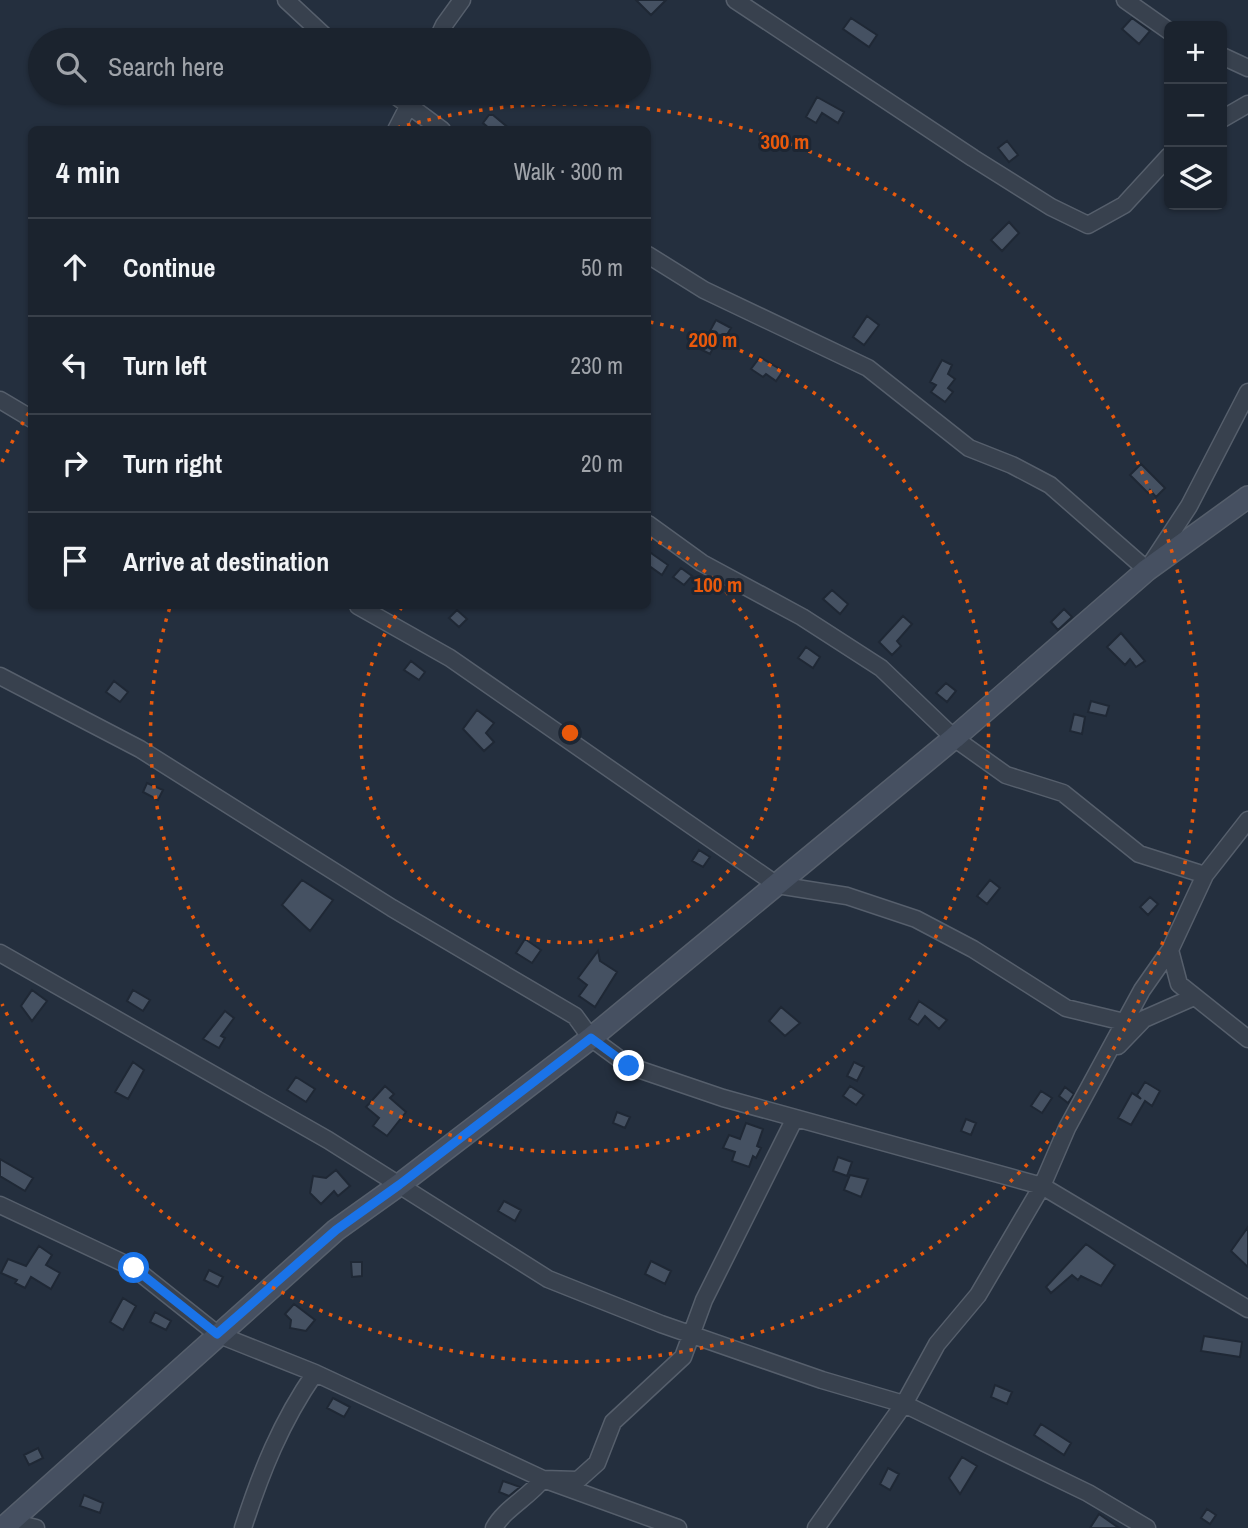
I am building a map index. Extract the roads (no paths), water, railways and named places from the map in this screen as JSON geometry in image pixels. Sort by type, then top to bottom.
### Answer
[{"type":"street","points":[[286,0],[316,28]]},
{"type":"street","points":[[443,28],[462,0]]},
{"type":"street","points":[[735,0],[942,138],[1051,207],[1087,225],[1124,205],[1164,161]]},
{"type":"street","points":[[1125,0],[1164,27]]},
{"type":"street","points":[[1227,58],[1248,68]]},
{"type":"street","points":[[1227,116],[1248,104]]},
{"type":"street","points":[[398,126],[409,105]]},
{"type":"street","points":[[418,105],[438,126]]},
{"type":"street","points":[[651,257],[704,290],[868,368],[969,448],[1012,464],[1049,485],[1147,570]]},
{"type":"street","points":[[1147,570],[1189,506],[1248,392]]},
{"type":"street","points":[[0,400],[28,417]]},
{"type":"street","points":[[7,1525],[336,1230],[591,1038],[954,738],[1147,570],[1248,497]]},
{"type":"street","points":[[651,526],[702,563],[802,617],[881,668],[954,738],[1006,775],[1063,793],[1139,854],[1205,874]]},
{"type":"street","points":[[363,609],[450,658],[777,884],[847,896],[916,919],[973,949],[1066,1008],[1124,1022]]},
{"type":"street","points":[[0,676],[140,749],[392,908],[575,1016],[591,1038],[629,1066],[723,1098],[1042,1186],[1248,1309]]},
{"type":"street","points":[[816,1528],[904,1404],[937,1344],[978,1295],[1042,1186],[1067,1128],[1124,1022],[1170,950],[1205,874],[1243,835],[1248,820]]},
{"type":"street","points":[[1170,950],[1179,984],[1248,1039]]},
{"type":"street","points":[[0,953],[328,1140],[548,1279],[822,1380],[904,1404],[1088,1493],[1147,1528]]},
{"type":"street","points":[[1102,1062],[1144,1019],[1194,997]]},
{"type":"street","points":[[543,1479],[578,1480],[597,1463],[613,1422],[683,1357],[694,1335],[704,1300],[795,1118]]},
{"type":"street","points":[[0,1205],[134,1268],[217,1334],[315,1373],[543,1479],[678,1528]]},
{"type":"street","points":[[243,1528],[263,1467],[291,1407],[315,1373]]},
{"type":"street","points":[[494,1528],[498,1520],[531,1494],[543,1479]]},
{"type":"street","points":[[7,1525],[36,1528]]}]
